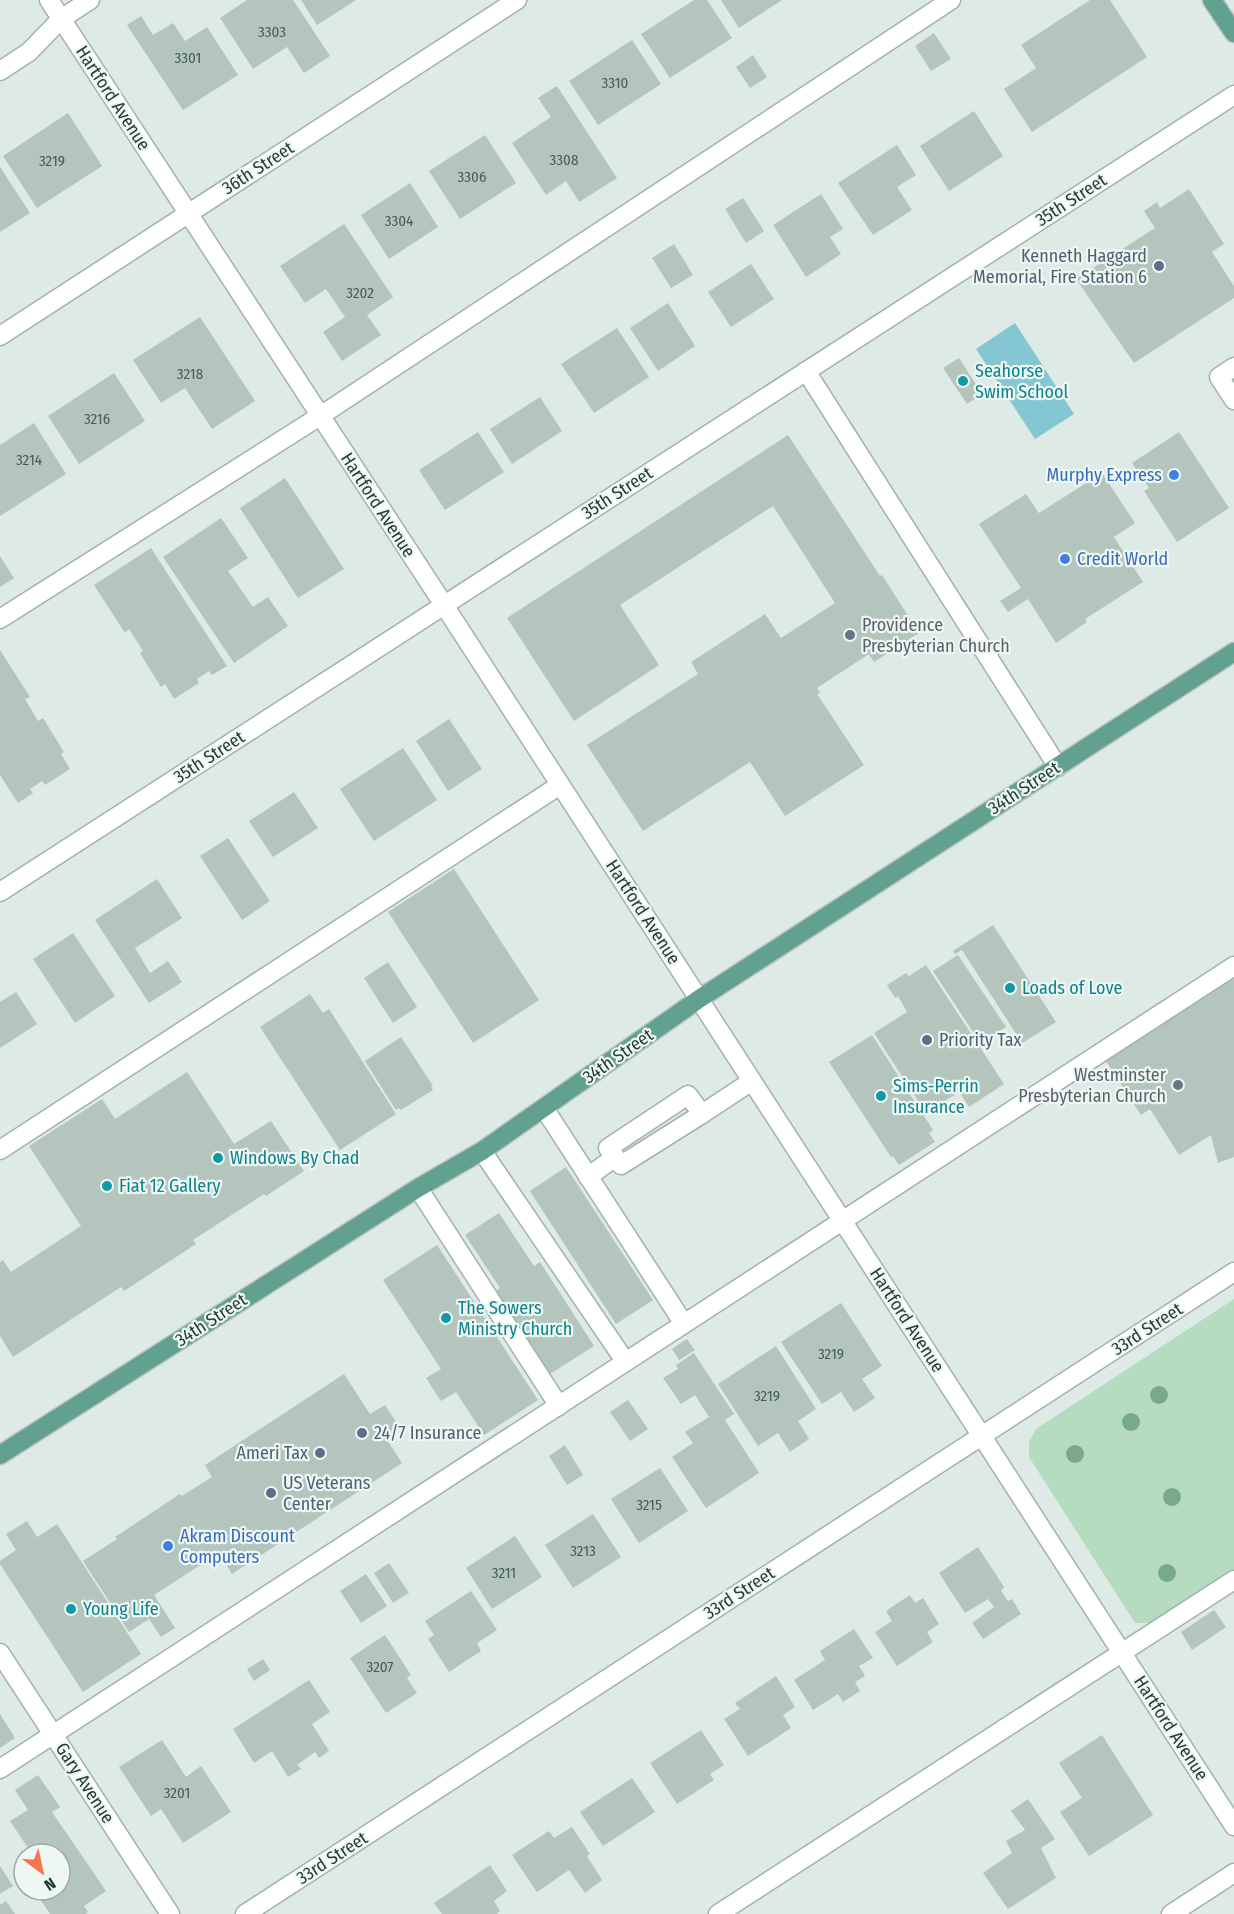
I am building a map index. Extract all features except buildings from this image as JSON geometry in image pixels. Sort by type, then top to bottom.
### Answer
[{"type":"main road","points":[[1212,0],[1234,33]]},
{"type":"main road","name":"34th Street","points":[[0,1455],[418,1188],[482,1150],[699,999],[1234,652]]},
{"type":"street","name":"Hartford Avenue","points":[[49,0],[444,605],[1234,1826]]},
{"type":"street","points":[[0,71],[29,52],[61,19],[90,0]]},
{"type":"street","name":"36th Street","points":[[0,336],[517,0]]},
{"type":"street","points":[[0,619],[320,416],[951,0]]},
{"type":"street","name":"35th Street","points":[[0,892],[1234,95]]},
{"type":"street","points":[[1234,367],[1219,376],[1234,400]]},
{"type":"street","points":[[807,371],[1058,767]]},
{"type":"street","points":[[0,1150],[560,784]]},
{"type":"street","points":[[0,1769],[1234,966]]},
{"type":"street","points":[[588,1177],[615,1157],[608,1148],[688,1095],[702,1113],[752,1081]]},
{"type":"street","points":[[544,1108],[684,1324]]},
{"type":"street","points":[[482,1150],[625,1361]]},
{"type":"street","points":[[418,1188],[559,1406]]},
{"type":"street","name":"33rd Street","points":[[245,1914],[1234,1272]]},
{"type":"street","points":[[718,1914],[1234,1580]]},
{"type":"street","name":"Gary Avenue","points":[[0,1653],[170,1914]]},
{"type":"street","points":[[1171,1914],[1234,1873]]},
{"type":"green space","points":[[1234,1299],[1234,1570],[1151,1623],[1135,1623],[1029,1457],[1029,1442],[1036,1429]]},
{"type":"water","points":[[1015,323],[1074,414],[1035,439],[976,349]]},
{"type":"place","name":"Kenneth Haggard Memorial, Fire Station 6","points":[[1159,266]]},
{"type":"place","name":"Seahorse Swim School","points":[[963,381]]},
{"type":"place","name":"Murphy Express","points":[[1174,475]]},
{"type":"place","name":"Credit World","points":[[1065,559]]},
{"type":"place","name":"Providence Presbyterian Church","points":[[850,635]]},
{"type":"place","name":"Loads of Love","points":[[1010,988]]},
{"type":"place","name":"Priority Tax","points":[[927,1040]]},
{"type":"place","name":"Westminster Presbyterian Church","points":[[1178,1085]]},
{"type":"place","name":"Sims-Perrin Insurance","points":[[881,1096]]},
{"type":"place","name":"Windows By Chad","points":[[218,1158]]},
{"type":"place","name":"Fiat 12 Gallery","points":[[107,1186]]},
{"type":"place","name":"The Sowers Ministry Church","points":[[446,1318]]},
{"type":"place","name":"24/7 Insurance","points":[[362,1433]]},
{"type":"place","name":"Ameri Tax","points":[[320,1453]]},
{"type":"place","name":"US Veterans Center","points":[[271,1493]]},
{"type":"place","name":"Akram Discount Computers","points":[[168,1546]]},
{"type":"place","name":"Young Life","points":[[71,1609]]}]
